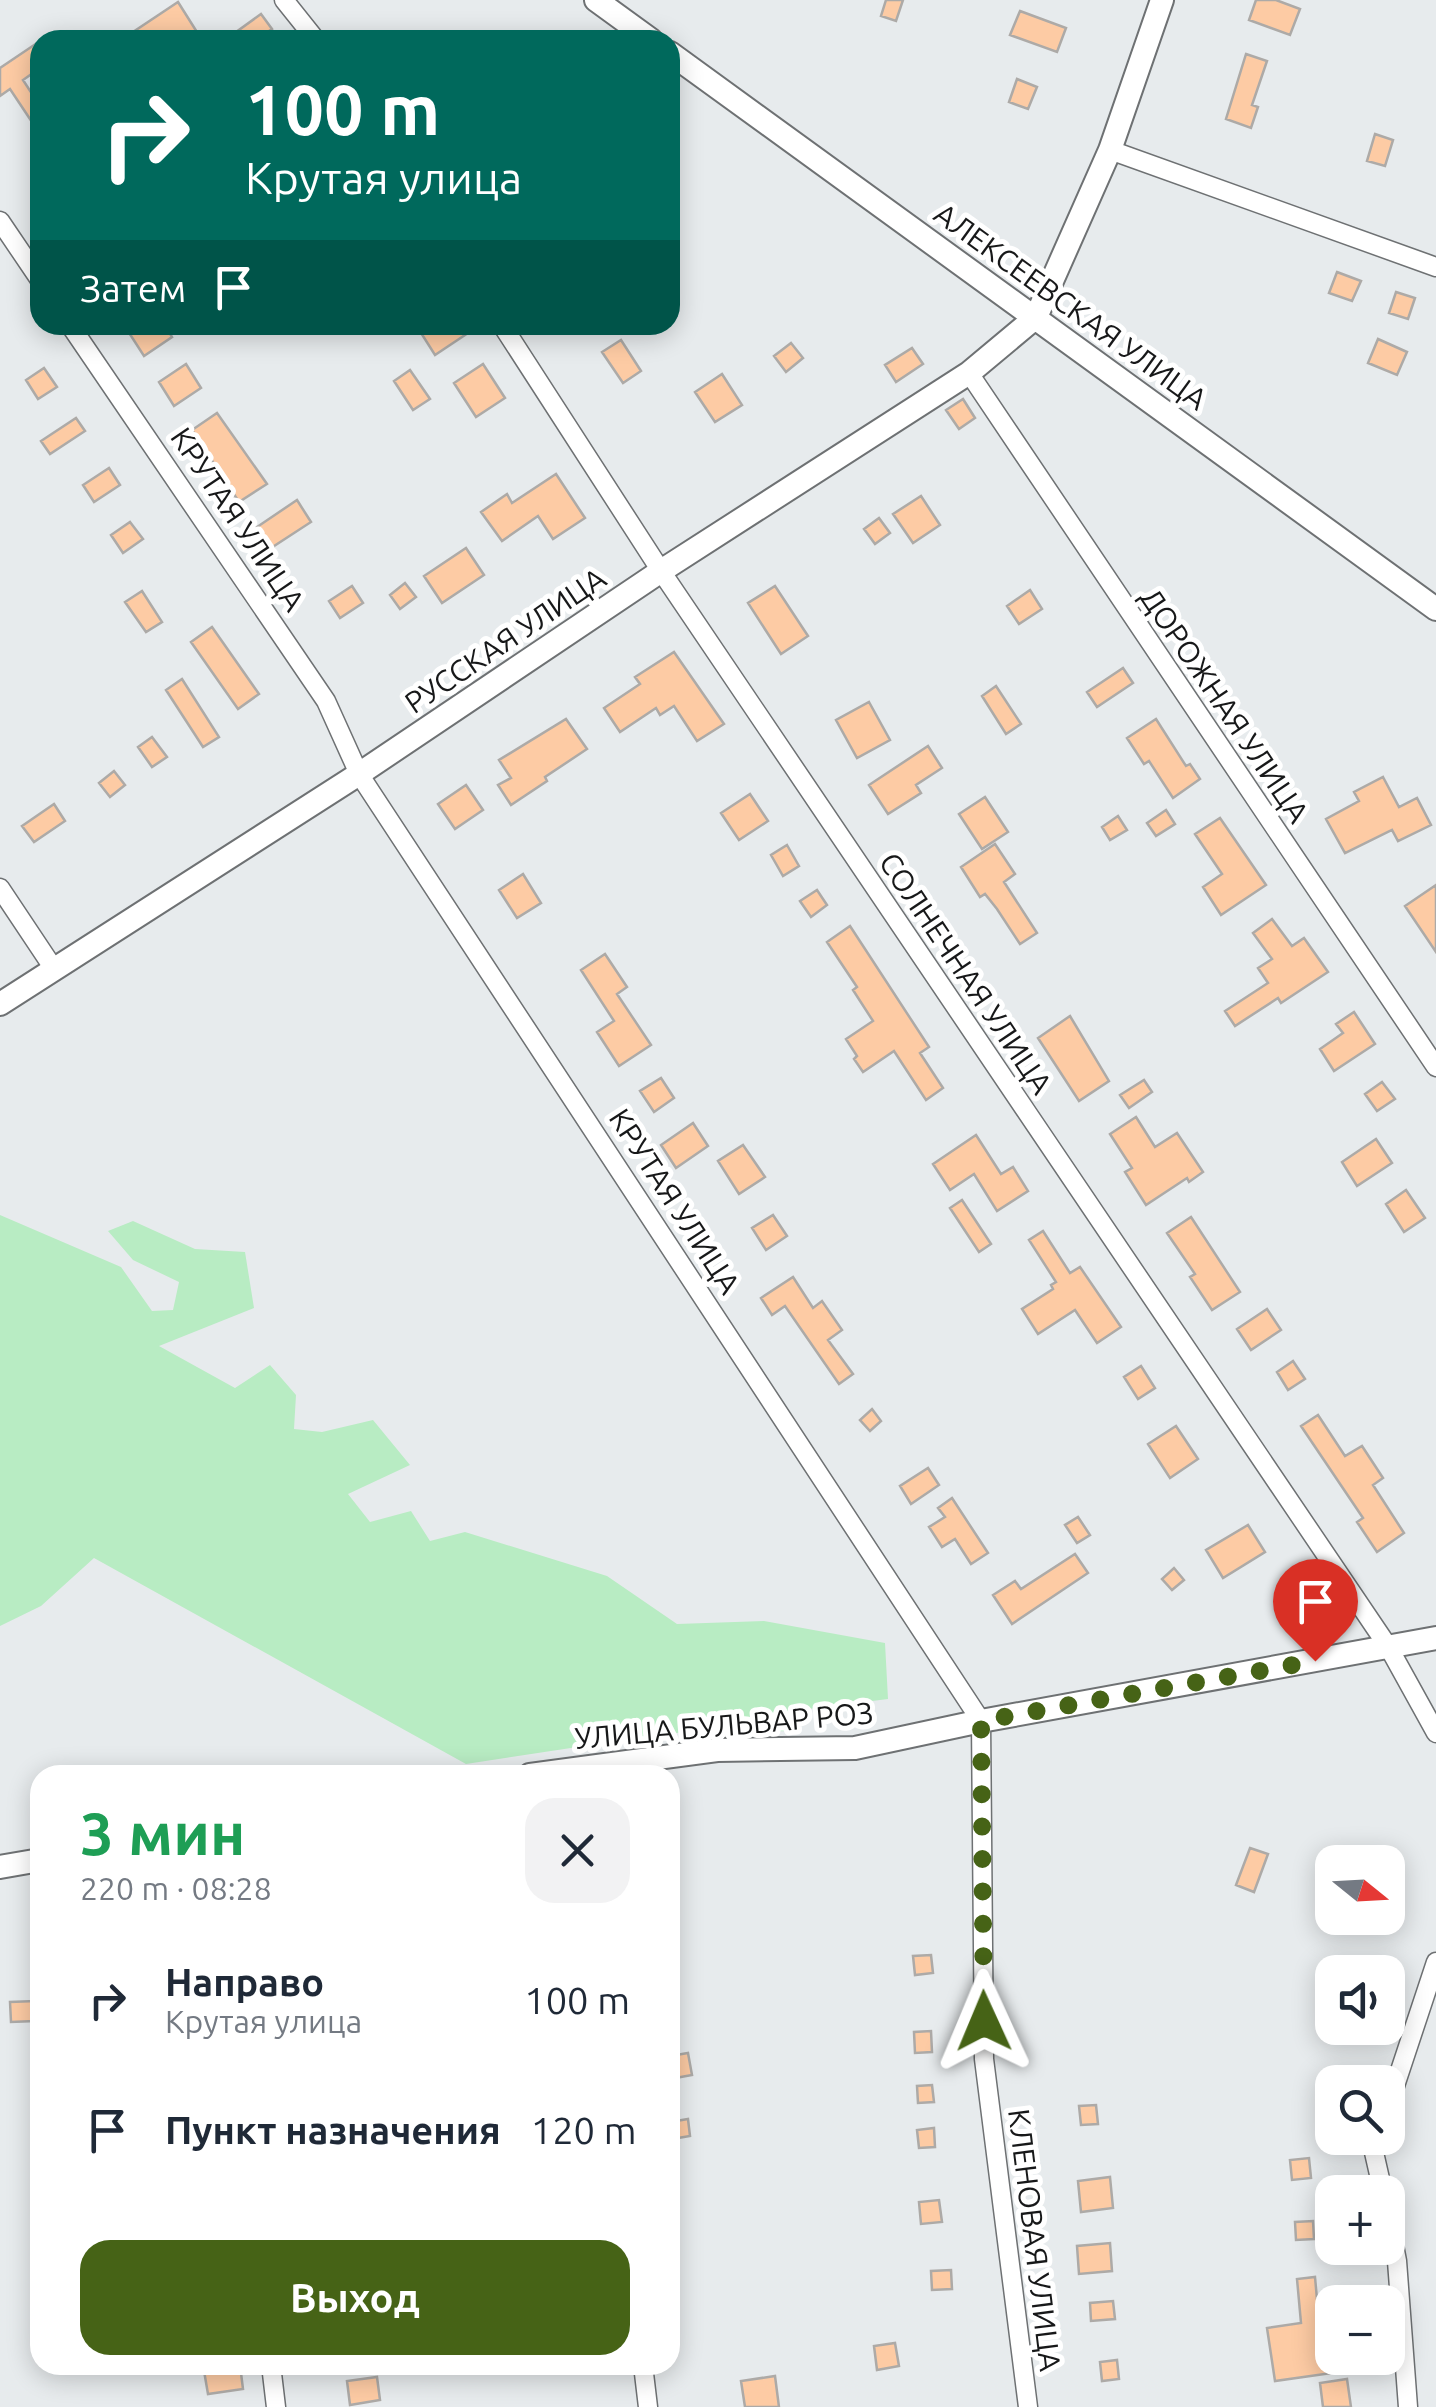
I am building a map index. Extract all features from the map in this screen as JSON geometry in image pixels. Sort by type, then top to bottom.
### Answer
[{"type":"street","points":[[284,0],[308,30]]},
{"type":"street","points":[[596,0],[638,30]]},
{"type":"street","points":[[1036,317],[1110,150],[1162,0]]},
{"type":"street","name":"АЛЕКСЕЕВСКАЯ УЛИЦА","points":[[680,61],[1436,609]]},
{"type":"street","points":[[1110,150],[1436,267]]},
{"type":"street","points":[[0,221],[30,265]]},
{"type":"street","name":"РУССКАЯ УЛИЦА","points":[[0,1004],[359,774],[661,571],[969,373],[1036,317]]},
{"type":"street","name":"КРУТАЯ УЛИЦА","points":[[77,335],[326,701],[359,774],[981,1721]]},
{"type":"street","name":"СОЛНЕЧНАЯ УЛИЦА","points":[[508,335],[661,571],[1389,1648],[1436,1733]]},
{"type":"street","name":"ДОРОЖНАЯ УЛИЦА","points":[[969,373],[1436,1068]]},
{"type":"street","points":[[0,888],[54,969]]},
{"type":"street","points":[[981,1721],[1436,1638]]},
{"type":"street","name":"УЛИЦА БУЛЬВАР РОЗ","points":[[613,1765],[717,1750],[855,1748],[981,1721]]},
{"type":"street","name":"КЛЕНОВАЯ УЛИЦА","points":[[981,1721],[984,2058],[1028,2407]]},
{"type":"street","points":[[0,1867],[30,1862]]},
{"type":"street","points":[[1402,2065],[1436,1962]]},
{"type":"street","points":[[1398,2265],[1408,2407]]},
{"type":"street","points":[[272,2375],[276,2407]]},
{"type":"street","points":[[644,2375],[648,2407]]},
{"type":"green space","points":[[0,1215],[121,1267],[152,1311],[173,1310],[179,1282],[133,1260],[108,1231],[133,1221],[195,1249],[245,1252],[254,1308],[159,1346],[235,1388],[270,1365],[296,1395],[294,1429],[322,1432],[373,1420],[410,1465],[348,1494],[370,1522],[411,1511],[430,1541],[465,1532],[607,1576],[677,1624],[764,1621],[885,1643],[888,1699],[808,1709],[793,1731],[670,1733],[466,1764],[94,1558],[41,1606],[0,1626]]},
{"type":"building","points":[[886,0],[903,0],[896,21],[881,16]]},
{"type":"building","points":[[1256,0],[1276,0],[1300,9],[1290,35],[1249,20]]},
{"type":"building","points":[[178,2],[196,30],[136,30]]},
{"type":"building","points":[[1020,11],[1066,28],[1057,52],[1010,35]]},
{"type":"building","points":[[261,14],[272,29],[271,30],[239,30]]},
{"type":"building","points":[[30,48],[30,75],[23,80],[30,91],[30,119],[10,89],[0,96],[0,68]]},
{"type":"building","points":[[1246,54],[1267,61],[1252,105],[1258,107],[1251,128],[1226,119]]},
{"type":"building","points":[[1017,79],[1037,87],[1028,109],[1009,102]]},
{"type":"building","points":[[1375,134],[1393,140],[1385,166],[1367,161]]},
{"type":"building","points":[[1337,272],[1361,281],[1352,301],[1329,293]]},
{"type":"building","points":[[1396,292],[1415,298],[1408,319],[1389,313]]},
{"type":"building","points":[[130,335],[171,335],[172,337],[144,356]]},
{"type":"building","points":[[422,335],[465,335],[435,355]]},
{"type":"building","points":[[1378,339],[1407,352],[1397,375],[1368,363]]},
{"type":"building","points":[[621,340],[641,371],[623,383],[602,352]]},
{"type":"building","points":[[791,343],[803,358],[786,372],[774,356]]},
{"type":"building","points":[[912,348],[923,364],[896,382],[885,365]]},
{"type":"building","points":[[186,364],[201,388],[174,406],[159,382]]},
{"type":"building","points":[[483,364],[505,398],[476,417],[454,383]]},
{"type":"building","points":[[44,368],[57,387],[38,399],[26,380]]},
{"type":"building","points":[[410,370],[430,399],[413,410],[394,381]]},
{"type":"building","points":[[722,374],[742,405],[715,422],[695,392]]},
{"type":"building","points":[[963,399],[975,418],[959,429],[946,410]]},
{"type":"building","points":[[217,413],[267,484],[239,502],[192,430]]},
{"type":"building","points":[[76,418],[85,431],[50,454],[41,441]]},
{"type":"building","points":[[109,468],[120,485],[94,502],[83,485]]},
{"type":"building","points":[[556,474],[585,518],[553,539],[538,516],[502,541],[481,512],[507,494],[512,503]]},
{"type":"building","points":[[921,496],[940,525],[913,543],[893,514]]},
{"type":"building","points":[[297,500],[311,522],[271,548],[257,527]]},
{"type":"building","points":[[879,518],[890,533],[875,544],[864,529]]},
{"type":"building","points":[[130,522],[143,539],[123,553],[111,535]]},
{"type":"building","points":[[466,548],[484,575],[442,603],[424,576]]},
{"type":"building","points":[[405,583],[416,597],[400,609],[390,595]]},
{"type":"building","points":[[352,586],[363,603],[340,618],[329,601]]},
{"type":"building","points":[[775,586],[808,636],[781,654],[748,603]]},
{"type":"building","points":[[1030,590],[1042,609],[1019,624],[1007,606]]},
{"type":"building","points":[[142,591],[162,622],[146,632],[125,602]]},
{"type":"building","points":[[212,627],[259,694],[238,709],[191,642]]},
{"type":"building","points":[[674,652],[724,724],[697,741],[674,706],[660,715],[656,708],[620,732],[604,708],[640,684],[635,677]]},
{"type":"building","points":[[1123,668],[1133,683],[1097,707],[1087,692]]},
{"type":"building","points":[[182,679],[219,737],[203,747],[166,690]]},
{"type":"building","points":[[996,686],[1021,724],[1006,734],[982,696]]},
{"type":"building","points":[[869,702],[890,740],[857,758],[836,720]]},
{"type":"building","points":[[566,719],[587,749],[511,805],[498,785],[511,778],[499,760]]},
{"type":"building","points":[[1156,719],[1186,766],[1190,764],[1200,779],[1173,798],[1149,761],[1144,764],[1127,738]]},
{"type":"building","points":[[152,737],[167,757],[152,767],[138,747]]},
{"type":"building","points":[[928,746],[942,768],[916,785],[921,793],[888,814],[869,785]]},
{"type":"building","points":[[114,771],[125,785],[110,797],[99,783]]},
{"type":"building","points":[[1383,777],[1399,807],[1417,798],[1431,825],[1398,841],[1392,830],[1345,853],[1326,819],[1359,801],[1354,792]]},
{"type":"building","points":[[466,785],[483,810],[455,829],[438,804]]},
{"type":"building","points":[[750,794],[768,821],[739,840],[721,813]]},
{"type":"building","points":[[985,797],[1008,832],[982,849],[959,814]]},
{"type":"building","points":[[54,804],[65,821],[34,842],[22,826]]},
{"type":"building","points":[[1166,810],[1175,824],[1156,836],[1147,823]]},
{"type":"building","points":[[1118,816],[1127,830],[1110,840],[1102,827]]},
{"type":"building","points":[[1220,818],[1266,885],[1221,915],[1203,887],[1222,874],[1195,834]]},
{"type":"building","points":[[995,844],[1015,874],[1004,882],[1037,933],[1020,944],[985,894],[980,897],[961,867]]},
{"type":"building","points":[[787,845],[799,866],[783,876],[771,855]]},
{"type":"building","points":[[523,874],[541,903],[517,918],[499,890]]},
{"type":"building","points":[[1436,885],[1436,952],[1405,906]]},
{"type":"building","points":[[817,890],[827,905],[811,917],[800,901]]},
{"type":"building","points":[[1272,919],[1292,946],[1304,938],[1328,972],[1281,1003],[1278,998],[1235,1026],[1225,1011],[1268,983],[1258,968],[1272,959],[1253,933]]},
{"type":"building","points":[[850,926],[929,1047],[920,1053],[943,1088],[926,1100],[894,1051],[863,1072],[854,1059],[857,1056],[846,1039],[873,1021],[853,990],[857,987],[827,942]]},
{"type":"building","points":[[605,954],[627,987],[617,994],[651,1045],[619,1066],[597,1032],[614,1021],[581,970]]},
{"type":"building","points":[[1354,1012],[1375,1044],[1334,1071],[1320,1049],[1343,1033],[1336,1024]]},
{"type":"building","points":[[1070,1016],[1109,1081],[1079,1101],[1038,1038]]},
{"type":"building","points":[[661,1078],[674,1098],[654,1112],[640,1091]]},
{"type":"building","points":[[1144,1080],[1152,1092],[1129,1108],[1120,1095]]},
{"type":"building","points":[[1382,1082],[1395,1099],[1377,1111],[1365,1094]]},
{"type":"building","points":[[1136,1117],[1155,1147],[1177,1133],[1203,1172],[1146,1205],[1125,1172],[1132,1168],[1110,1134]]},
{"type":"building","points":[[693,1123],[708,1146],[676,1168],[661,1145]]},
{"type":"building","points":[[976,1135],[1001,1174],[1013,1167],[1028,1191],[997,1211],[974,1174],[950,1190],[933,1164]]},
{"type":"building","points":[[1376,1139],[1392,1163],[1357,1186],[1342,1162]]},
{"type":"building","points":[[743,1145],[765,1177],[739,1194],[718,1161]]},
{"type":"building","points":[[1406,1190],[1425,1218],[1404,1232],[1386,1204]]},
{"type":"building","points":[[962,1200],[991,1244],[979,1252],[950,1208]]},
{"type":"building","points":[[773,1215],[787,1236],[766,1250],[752,1228]]},
{"type":"building","points":[[1191,1217],[1240,1292],[1212,1310],[1190,1277],[1195,1274],[1167,1233]]},
{"type":"building","points":[[1043,1231],[1070,1273],[1080,1267],[1121,1327],[1097,1343],[1075,1310],[1038,1334],[1022,1309],[1053,1289],[1051,1285],[1056,1282],[1029,1240]]},
{"type":"building","points":[[793,1277],[813,1308],[822,1301],[842,1330],[828,1340],[853,1374],[839,1384],[785,1306],[772,1315],[761,1298]]},
{"type":"building","points":[[1267,1309],[1281,1330],[1251,1350],[1237,1329]]},
{"type":"building","points":[[1293,1361],[1305,1379],[1288,1390],[1277,1372]]},
{"type":"building","points":[[1141,1366],[1155,1388],[1138,1399],[1124,1377]]},
{"type":"building","points":[[872,1409],[881,1421],[870,1431],[860,1420]]},
{"type":"building","points":[[1318,1415],[1345,1456],[1362,1446],[1383,1478],[1373,1485],[1404,1533],[1377,1552],[1357,1522],[1363,1518],[1301,1426]]},
{"type":"building","points":[[1176,1426],[1198,1459],[1170,1478],[1148,1444]]},
{"type":"building","points":[[928,1468],[939,1485],[911,1504],[900,1486]]},
{"type":"building","points":[[952,1498],[988,1553],[971,1564],[955,1539],[942,1547],[929,1527],[945,1517],[938,1508]]},
{"type":"building","points":[[1078,1517],[1090,1535],[1077,1543],[1065,1525]]},
{"type":"building","points":[[1248,1525],[1265,1552],[1223,1578],[1206,1550]]},
{"type":"building","points":[[1075,1554],[1088,1573],[1012,1624],[993,1595],[1015,1581],[1021,1589]]},
{"type":"building","points":[[1174,1568],[1184,1580],[1172,1590],[1162,1579]]},
{"type":"building","points":[[1250,1848],[1268,1854],[1254,1892],[1236,1885]]},
{"type":"building","points":[[931,1955],[933,1973],[915,1975],[913,1956]]},
{"type":"building","points":[[30,2001],[30,2021],[11,2022],[10,2002]]},
{"type":"building","points":[[931,2031],[932,2052],[915,2053],[914,2032]]},
{"type":"building","points":[[688,2053],[692,2075],[680,2077],[680,2054]]},
{"type":"building","points":[[932,2085],[934,2102],[918,2103],[917,2086]]},
{"type":"building","points":[[1096,2105],[1098,2124],[1081,2125],[1079,2106]]},
{"type":"building","points":[[688,2119],[690,2136],[680,2138],[680,2120]]},
{"type":"building","points":[[934,2128],[935,2147],[919,2148],[917,2130]]},
{"type":"building","points":[[1309,2158],[1311,2178],[1292,2180],[1290,2160]]},
{"type":"building","points":[[1110,2177],[1113,2208],[1081,2212],[1078,2181]]},
{"type":"building","points":[[939,2200],[942,2222],[921,2224],[919,2202]]},
{"type":"building","points":[[1313,2221],[1314,2239],[1296,2240],[1295,2222]]},
{"type":"building","points":[[1110,2243],[1112,2271],[1079,2274],[1077,2246]]},
{"type":"building","points":[[951,2270],[952,2289],[932,2290],[931,2271]]},
{"type":"building","points":[[1315,2277],[1318,2375],[1275,2381],[1267,2328],[1301,2323],[1297,2279]]},
{"type":"building","points":[[1113,2301],[1115,2319],[1091,2321],[1090,2303]]},
{"type":"building","points":[[895,2343],[899,2366],[877,2370],[874,2346]]},
{"type":"building","points":[[1117,2360],[1119,2379],[1102,2381],[1100,2362]]},
{"type":"building","points":[[205,2375],[241,2375],[243,2389],[208,2394]]},
{"type":"building","points":[[775,2376],[779,2407],[745,2407],[741,2381]]},
{"type":"building","points":[[377,2377],[380,2400],[350,2405],[347,2381]]},
{"type":"building","points":[[1347,2379],[1351,2407],[1323,2407],[1320,2383]]},
{"type":"route","points":[[984,2021],[981,1721],[1315,1661]]}]
